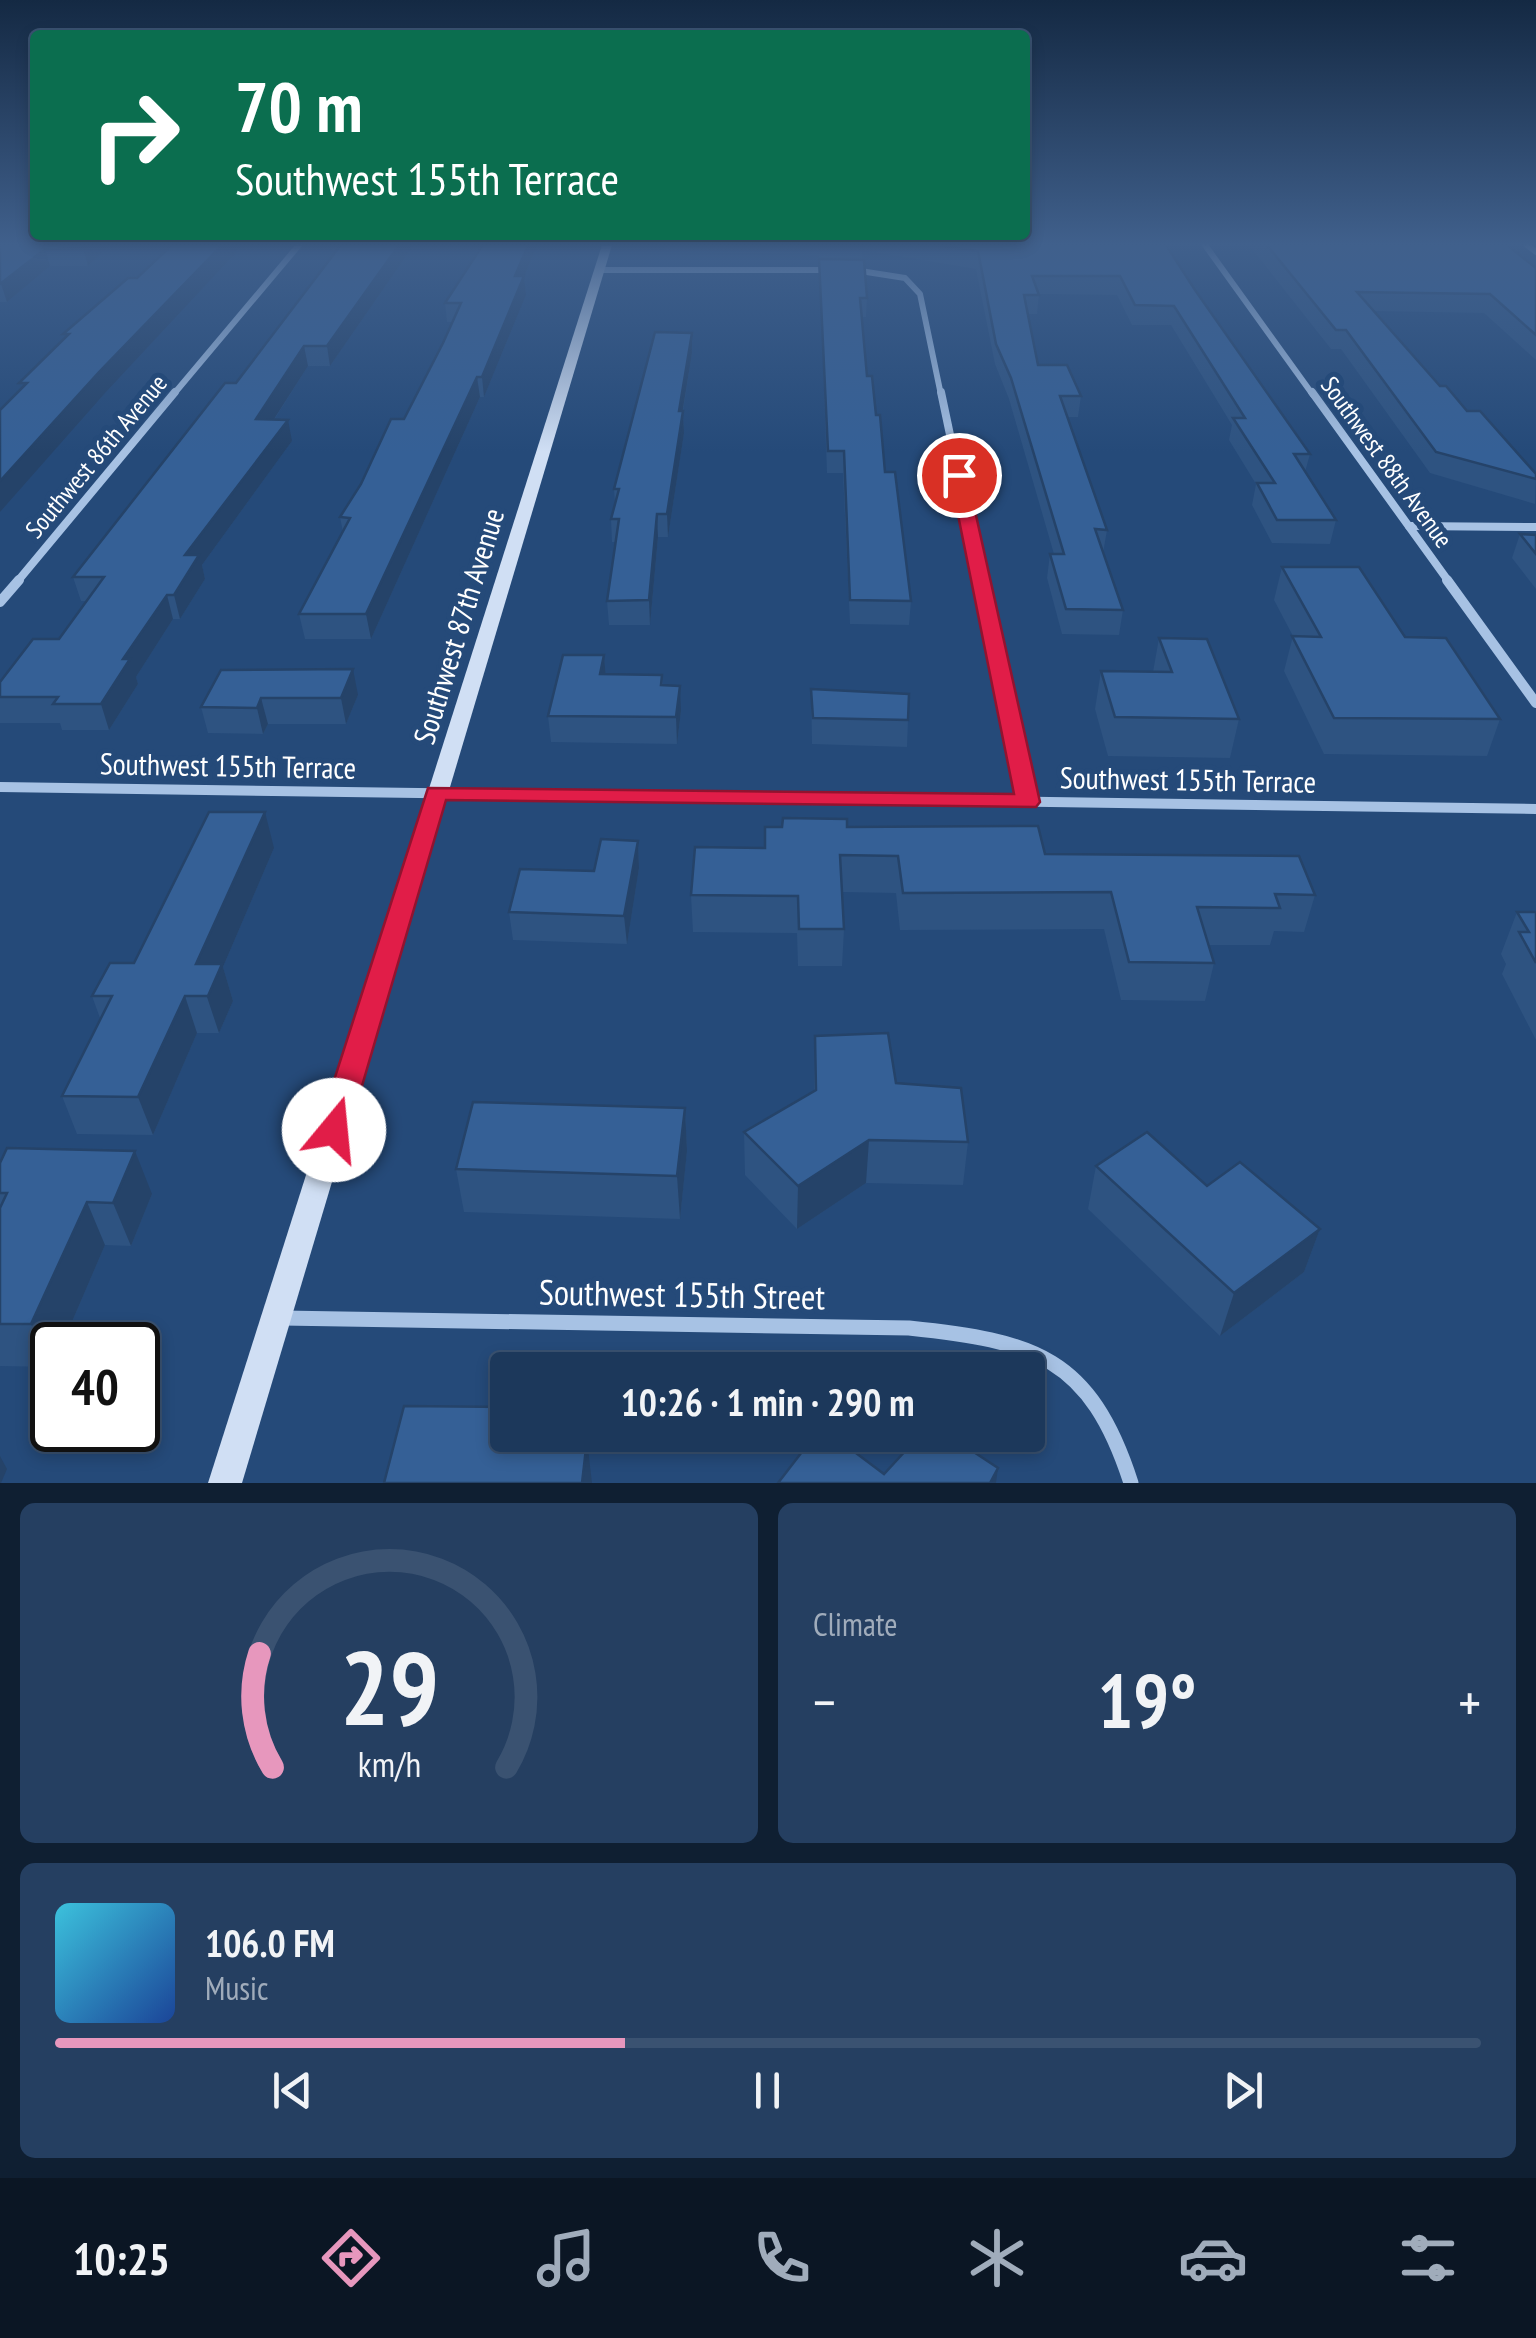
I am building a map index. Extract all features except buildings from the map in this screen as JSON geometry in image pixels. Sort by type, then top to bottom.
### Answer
[{"type":"street","name":"Southwest 86th Avenue","points":[[0,602],[241,314]]},
{"type":"street","name":"Southwest 87th Avenue","points":[[225,1483],[585,314]]},
{"type":"street","points":[[924,314],[1028,802]]},
{"type":"street","name":"Southwest 88th Avenue","points":[[1255,314],[1536,703]]},
{"type":"street","points":[[1410,526],[1536,528]]},
{"type":"street","name":"Southwest 155th Terrace","points":[[0,787],[1536,809]]},
{"type":"street","name":"Southwest 155th Street","points":[[276,1318],[909,1328],[955,1332],[1002,1342],[1044,1357],[1078,1377],[1096,1397],[1112,1426],[1131,1483]]},
{"type":"route","points":[[334,1130],[436,793],[1028,802],[959,475]]}]
